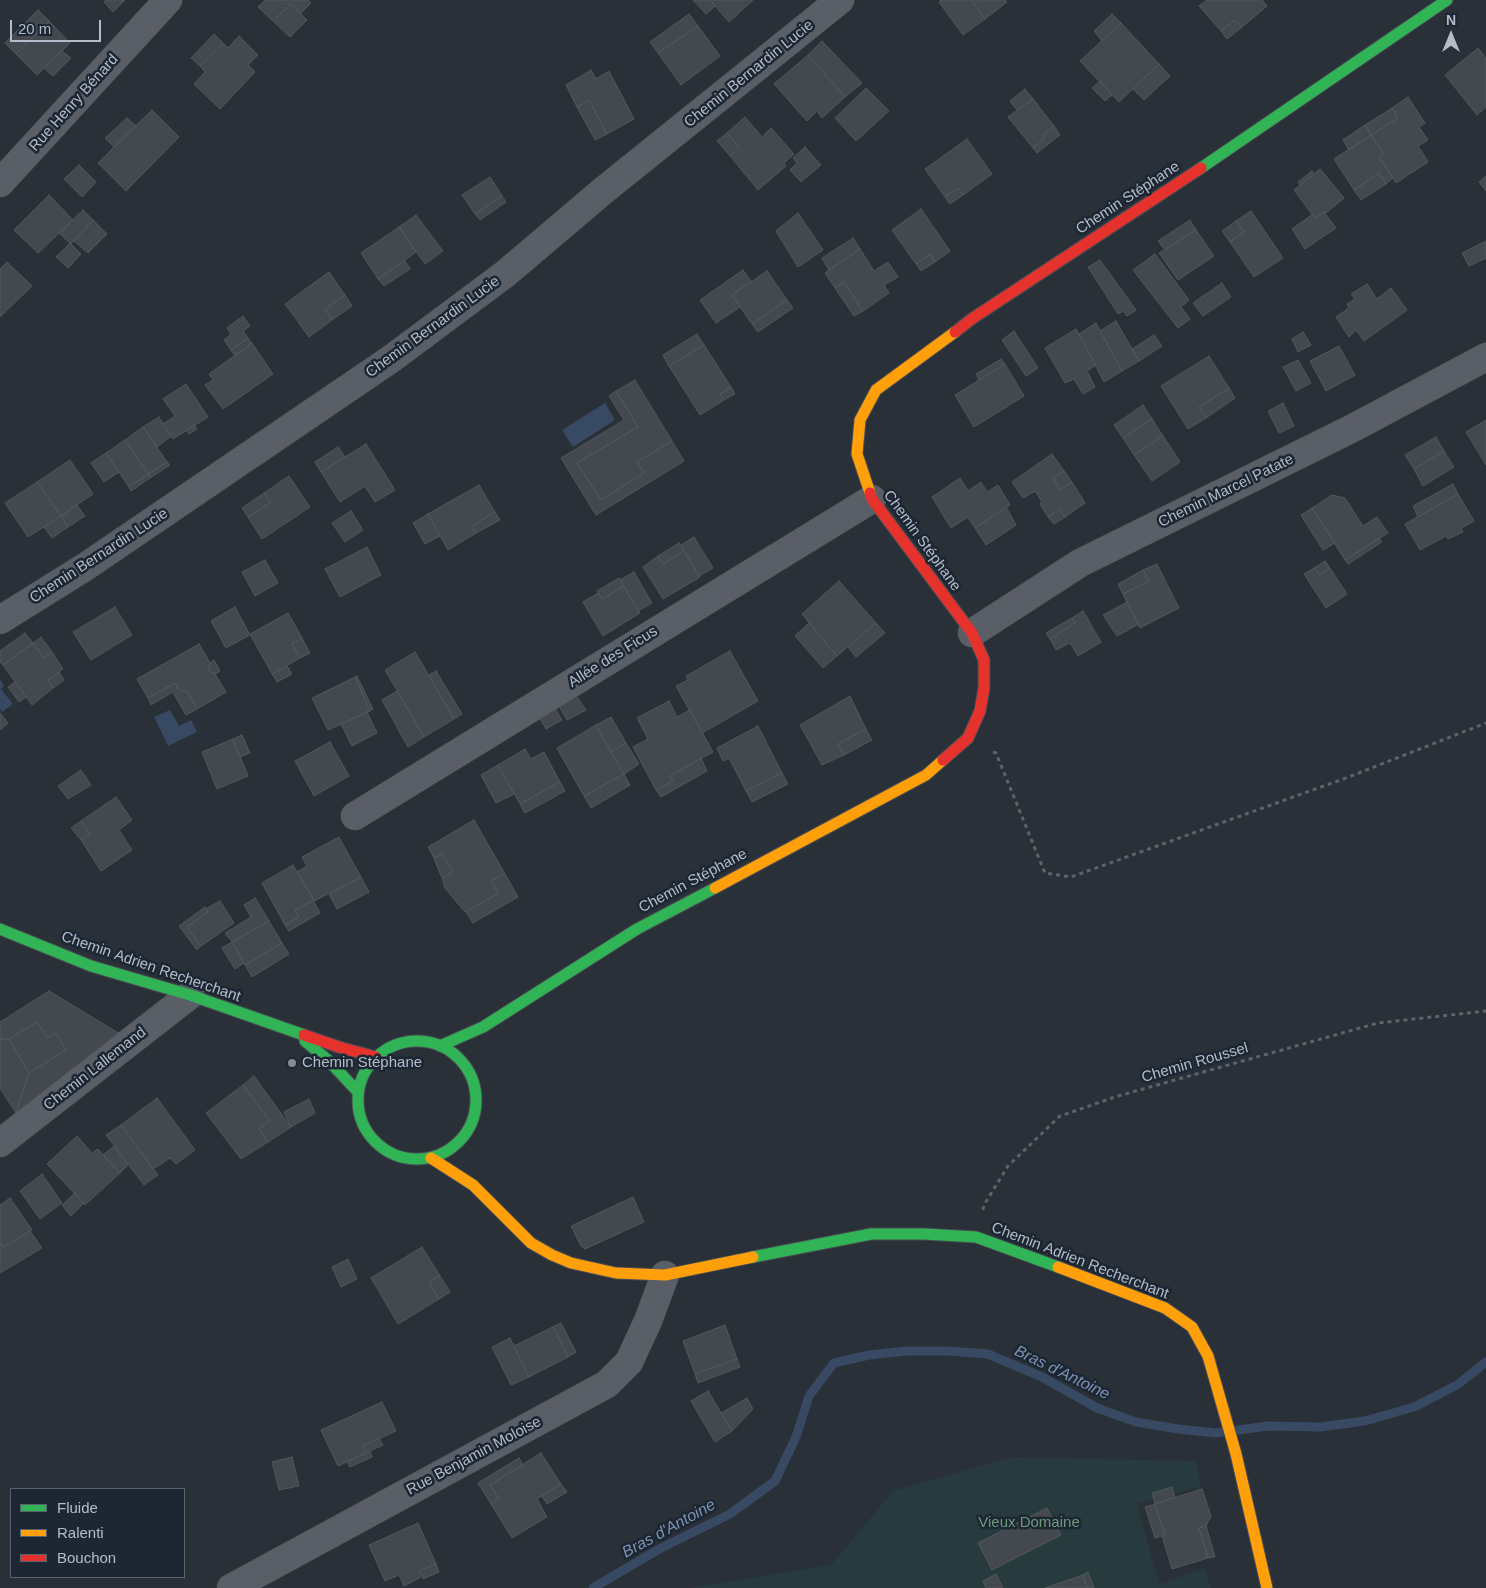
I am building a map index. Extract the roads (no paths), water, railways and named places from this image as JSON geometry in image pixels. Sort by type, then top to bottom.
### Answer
[{"type":"main road","name":"Chemin Stéphane","points":[[440,1046],[483,1028],[637,929],[926,774],[968,738],[980,711],[984,688],[984,660],[972,633],[872,499],[857,454],[860,420],[876,390],[973,318],[1190,176],[1446,0]]},
{"type":"main road","name":"Chemin Adrien Recherchant","points":[[0,929],[91,966],[190,995],[292,1031],[376,1057]]},
{"type":"main road","points":[[469,1072],[483,1028]]},
{"type":"main road","name":"Chemin Adrien Recherchant","points":[[292,1031],[330,1062],[358,1091]]},
{"type":"main road","points":[[406,1042],[423,1042],[440,1046],[451,1052],[469,1072],[474,1086],[476,1101],[474,1116],[461,1146],[431,1158],[412,1159],[393,1155],[376,1144],[361,1120],[358,1111],[358,1091],[364,1073],[376,1057],[390,1048],[406,1042]]},
{"type":"main road","name":"Chemin Adrien Recherchant","points":[[431,1158],[473,1185],[531,1243],[571,1263],[616,1273],[665,1275],[871,1234],[924,1234],[976,1237],[1165,1308],[1192,1327],[1208,1356],[1236,1454],[1267,1588]]},
{"type":"main road","name":"Chemin Adrien Recherchant","points":[[468,1167],[473,1185]]},
{"type":"street","name":"Rue Henry Bénard","points":[[0,183],[168,0]]},
{"type":"street","name":"Chemin Bernardin Lucie","points":[[0,620],[85,567],[391,359],[505,274],[604,190],[840,0]]},
{"type":"street","name":"Chemin Marcel Patate","points":[[972,633],[1080,563],[1351,429],[1486,357]]},
{"type":"street","name":"Allée des Ficus","points":[[355,816],[872,499]]},
{"type":"street","name":"Chemin Lallemand","points":[[0,1143],[190,995]]},
{"type":"street","name":"Rue Benjamin Moloise","points":[[230,1588],[607,1384],[629,1362],[648,1322],[665,1275]]},
{"type":"water","points":[[605,403],[615,420],[573,447],[562,430]]},
{"type":"water","points":[[0,680],[4,685],[1,689],[13,704],[2,712],[0,709]]},
{"type":"water","points":[[170,710],[179,726],[191,720],[197,732],[168,746],[154,717]]},
{"type":"waterway","name":"Bras d'Antoine","points":[[593,1588],[661,1548],[730,1514],[775,1481],[796,1437],[809,1396],[834,1363],[869,1355],[907,1351],[948,1351],[988,1354],[1042,1377],[1097,1408],[1136,1422],[1216,1433],[1268,1426],[1320,1427],[1365,1421],[1414,1407],[1457,1385],[1486,1362]]},
{"type":"place","name":"Chemin Stéphane","points":[[292,1063]]},
{"type":"park label","name":"Vieux Domaine","points":[[1029,1523]]}]
